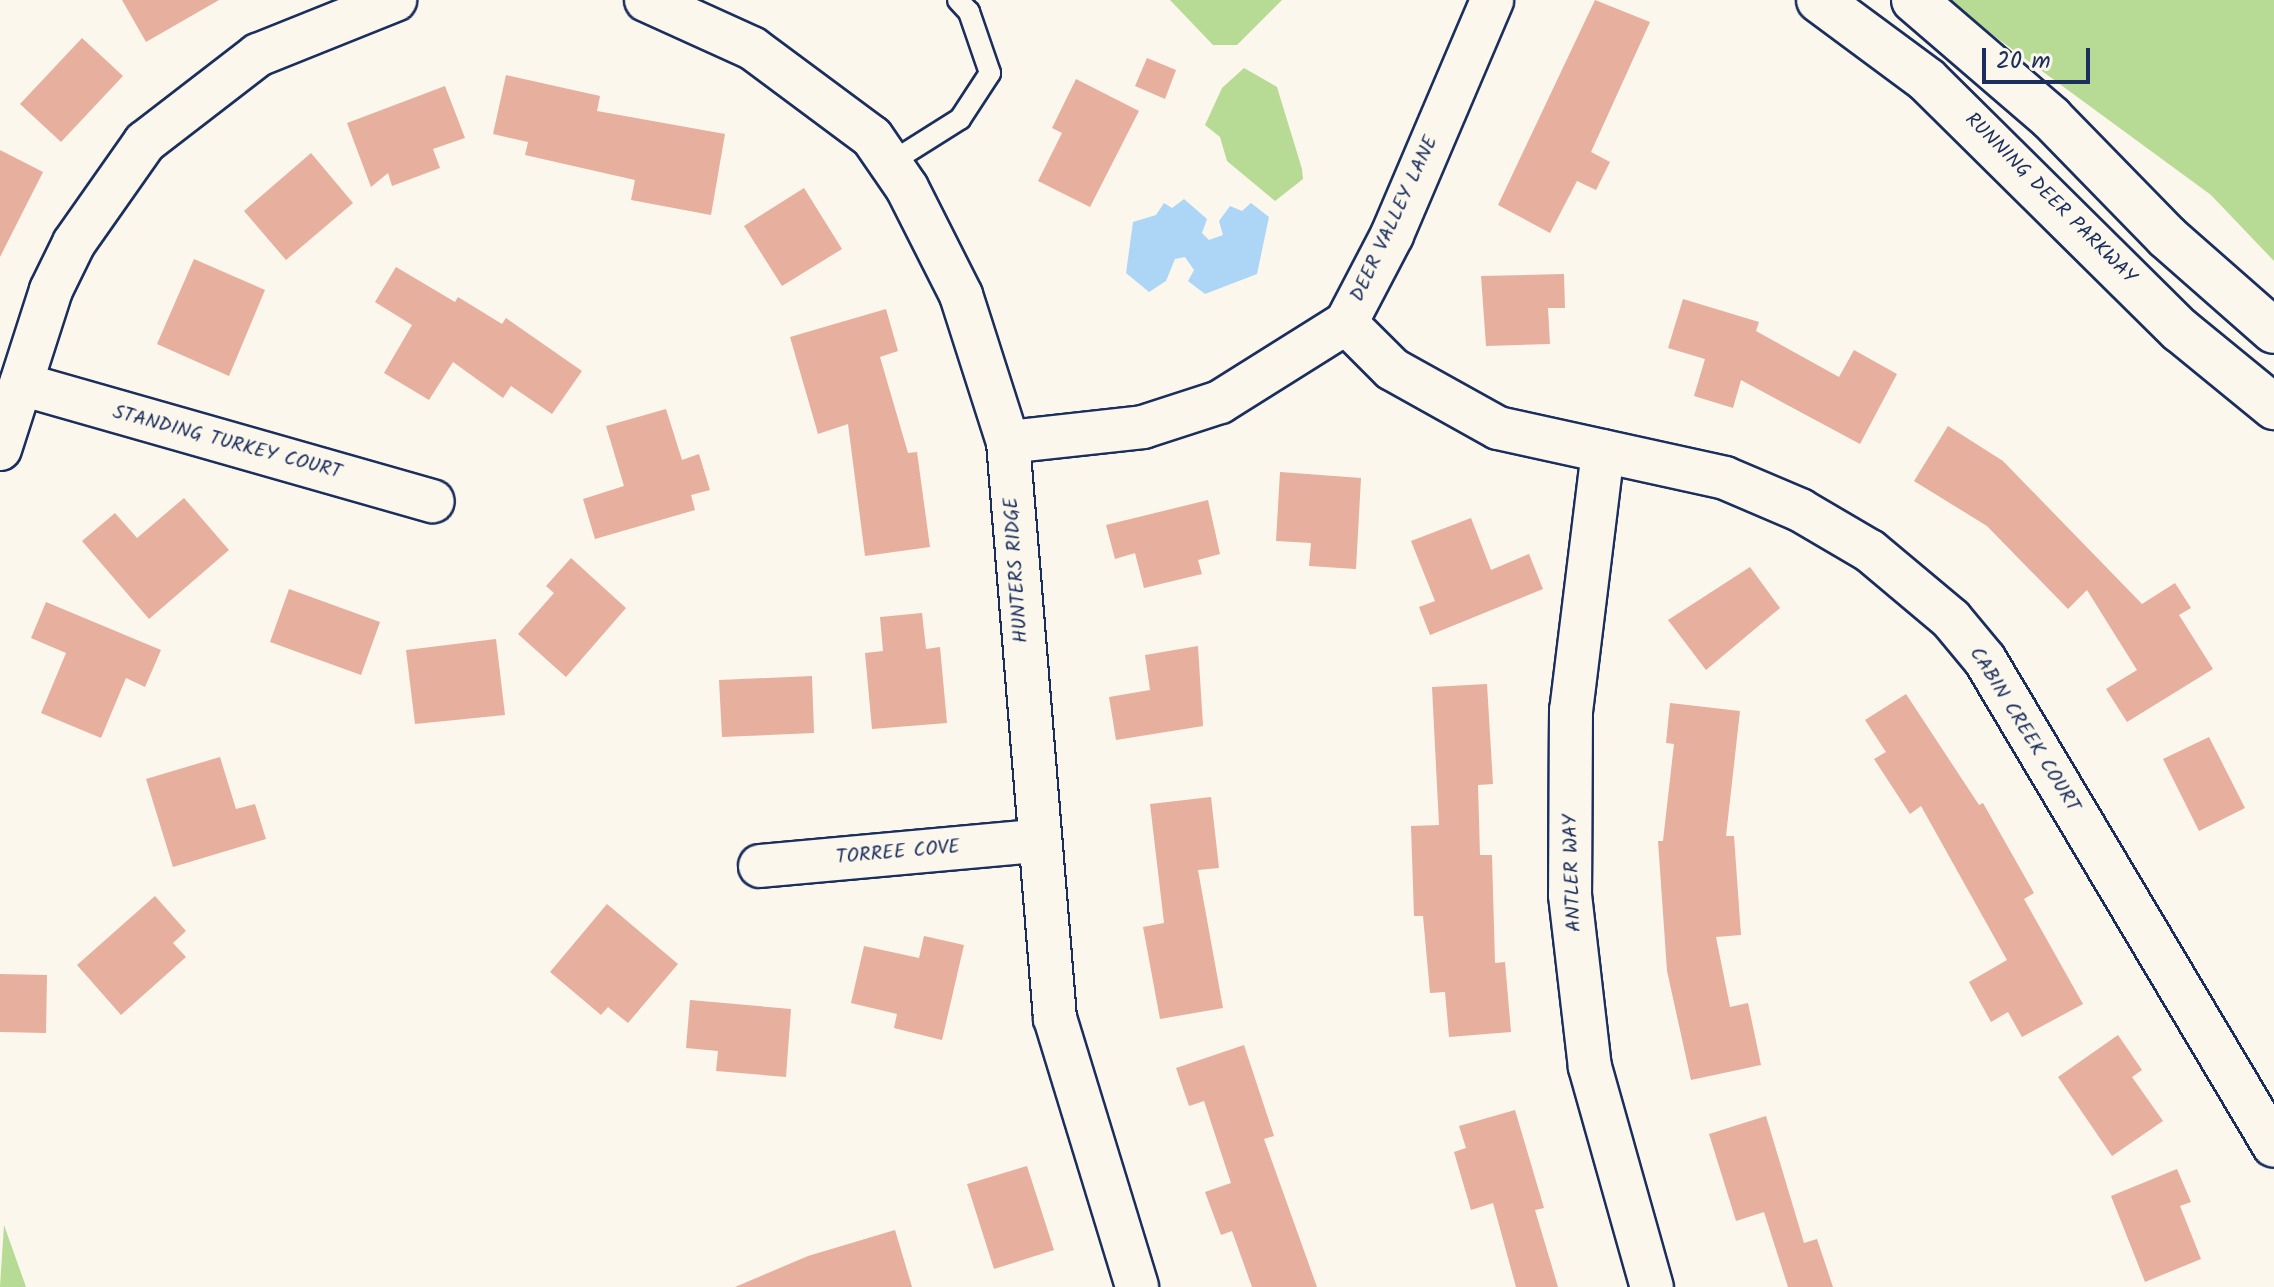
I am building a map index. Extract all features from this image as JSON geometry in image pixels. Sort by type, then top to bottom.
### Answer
[{"type":"street","points":[[0,449],[74,243],[145,142],[258,55],[395,0]]},
{"type":"street","name":"HUNTERS RIDGE","points":[[646,0],[752,48],[872,137],[890,163],[961,295],[1008,442],[1036,841],[1055,1018],[1137,1287]]},
{"type":"street","name":"DEER VALLEY LANE","points":[[1008,442],[1143,427],[1220,402],[1346,323],[1392,235],[1492,0]]},
{"type":"street","name":"RUNNING DEER PARKWAY","points":[[1819,0],[1927,80],[2180,330],[2274,407]]},
{"type":"street","points":[[1914,0],[2051,118],[2167,237],[2274,331]]},
{"type":"street","name":"CABIN CREEK COURT","points":[[1346,323],[1392,369],[1441,400],[1498,428],[1725,478],[1800,510],[1870,551],[1951,619],[1985,660],[2274,1146]]},
{"type":"street","name":"STANDING TURKEY COURT","points":[[21,384],[433,501]]},
{"type":"street","name":"ANTLER WAY","points":[[1603,451],[1571,710],[1570,895],[1590,1067],[1652,1287]]},
{"type":"street","name":"TORREE COVE","points":[[760,866],[1036,841]]},
{"type":"lane","points":[[890,163],[960,119],[990,73],[969,12],[958,0]]},
{"type":"green space","points":[[1170,0],[1282,0],[1237,45],[1213,45]]},
{"type":"green space","points":[[1945,0],[2274,0],[2274,261],[2211,195]]},
{"type":"green space","points":[[1244,68],[1277,87],[1302,169],[1303,179],[1275,201],[1227,161],[1220,137],[1205,125],[1222,88]]},
{"type":"green space","points":[[4,1225],[26,1287],[0,1287]]},
{"type":"water","points":[[1184,199],[1207,219],[1202,233],[1209,240],[1223,235],[1219,221],[1230,206],[1242,211],[1251,203],[1269,217],[1257,274],[1205,294],[1188,281],[1194,270],[1185,257],[1175,259],[1166,281],[1149,292],[1126,273],[1133,222],[1156,215],[1164,203],[1172,208]]},
{"type":"building","points":[[122,0],[219,0],[146,42]]},
{"type":"building","points":[[1595,0],[1650,22],[1591,152],[1610,162],[1596,190],[1577,181],[1550,233],[1498,205]]},
{"type":"building","points":[[82,38],[123,76],[61,142],[20,104]]},
{"type":"building","points":[[1147,58],[1176,70],[1165,99],[1135,86]]},
{"type":"building","points":[[506,75],[600,96],[597,111],[725,134],[711,215],[631,200],[635,180],[525,155],[528,142],[493,134]]},
{"type":"building","points":[[1076,79],[1139,111],[1090,207],[1038,181],[1062,133],[1052,128]]},
{"type":"building","points":[[445,86],[465,138],[433,149],[440,168],[392,186],[388,173],[371,187],[347,123]]},
{"type":"building","points":[[0,150],[43,172],[0,257]]},
{"type":"building","points":[[311,153],[353,203],[286,260],[244,211]]},
{"type":"building","points":[[804,188],[842,249],[782,286],[744,226]]},
{"type":"building","points":[[194,259],[265,290],[229,376],[157,344]]},
{"type":"building","points":[[396,267],[455,302],[458,297],[502,324],[506,318],[582,371],[552,414],[511,386],[503,398],[453,362],[429,400],[384,373],[412,325],[375,302]]},
{"type":"building","points":[[1564,274],[1565,308],[1548,308],[1550,344],[1486,346],[1481,276]]},
{"type":"building","points":[[1683,299],[1759,322],[1756,331],[1839,377],[1854,350],[1897,374],[1860,444],[1741,380],[1733,408],[1694,396],[1705,359],[1668,348]]},
{"type":"building","points":[[886,309],[898,351],[880,357],[908,453],[917,452],[930,547],[865,556],[848,424],[818,434],[790,337]]},
{"type":"building","points":[[666,409],[682,460],[699,454],[710,490],[691,495],[695,510],[595,539],[583,499],[624,486],[606,426]]},
{"type":"building","points":[[1948,426],[2003,461],[2142,604],[2175,583],[2191,608],[2179,615],[2213,669],[2127,722],[2106,689],[2137,670],[2087,590],[2068,609],[1987,526],[1914,481]]},
{"type":"building","points":[[1280,472],[1361,478],[1356,569],[1309,566],[1311,543],[1276,541]]},
{"type":"building","points":[[184,498],[229,550],[149,619],[82,541],[115,513],[137,538]]},
{"type":"building","points":[[1208,500],[1220,554],[1198,560],[1202,574],[1144,588],[1135,553],[1115,559],[1106,525]]},
{"type":"building","points":[[1471,518],[1491,570],[1529,554],[1543,589],[1430,635],[1419,607],[1435,601],[1411,541]]},
{"type":"building","points":[[571,558],[626,608],[566,677],[518,634],[554,593],[546,586]]},
{"type":"building","points":[[1750,567],[1780,608],[1706,670],[1668,620]]},
{"type":"building","points":[[289,589],[380,622],[361,675],[270,642]]},
{"type":"building","points":[[46,602],[161,650],[145,687],[126,678],[101,738],[41,713],[66,653],[31,638]]},
{"type":"building","points":[[922,613],[926,649],[940,647],[947,723],[872,729],[865,653],[883,651],[880,617]]},
{"type":"building","points":[[496,639],[505,715],[415,724],[406,650]]},
{"type":"building","points":[[1198,646],[1203,726],[1116,740],[1109,697],[1150,690],[1145,655]]},
{"type":"building","points":[[812,676],[814,733],[722,737],[719,680]]},
{"type":"building","points":[[1487,684],[1493,784],[1478,785],[1480,855],[1492,855],[1495,963],[1505,962],[1511,1032],[1449,1037],[1445,992],[1430,993],[1423,916],[1414,916],[1411,826],[1439,825],[1432,687]]},
{"type":"building","points":[[1906,694],[1979,805],[1983,803],[2034,893],[2024,899],[2083,1004],[2022,1037],[2008,1012],[1991,1022],[1969,982],[2007,960],[1921,806],[1910,814],[1874,759],[1886,752],[1865,720]]},
{"type":"building","points":[[1670,703],[1740,711],[1726,836],[1734,836],[1741,935],[1716,937],[1730,1007],[1748,1003],[1761,1065],[1691,1080],[1667,971],[1658,841],[1663,841],[1674,744],[1666,743]]},
{"type":"building","points":[[2209,737],[2245,808],[2199,831],[2163,759]]},
{"type":"building","points":[[220,757],[236,809],[255,804],[266,839],[173,867],[146,779]]},
{"type":"building","points":[[1211,797],[1219,868],[1198,870],[1223,1008],[1160,1019],[1143,927],[1164,923],[1150,804]]},
{"type":"building","points":[[155,896],[186,931],[173,943],[186,957],[121,1015],[77,965]]},
{"type":"building","points":[[607,904],[678,964],[628,1023],[608,1007],[601,1015],[550,972]]},
{"type":"building","points":[[924,936],[964,945],[942,1040],[894,1028],[897,1014],[851,1003],[864,946],[919,958]]},
{"type":"building","points":[[0,974],[47,975],[46,1033],[0,1032]]},
{"type":"building","points":[[690,1000],[791,1009],[786,1077],[716,1071],[718,1051],[686,1048]]},
{"type":"building","points":[[2118,1035],[2142,1070],[2132,1077],[2163,1121],[2112,1156],[2058,1077]]},
{"type":"building","points":[[1244,1045],[1274,1136],[1264,1139],[1317,1287],[1252,1287],[1232,1231],[1221,1235],[1205,1192],[1231,1183],[1204,1101],[1189,1106],[1176,1068]]},
{"type":"building","points":[[1515,1110],[1544,1208],[1535,1210],[1558,1287],[1516,1287],[1493,1203],[1471,1210],[1454,1152],[1466,1148],[1459,1126]]},
{"type":"building","points":[[1766,1116],[1804,1243],[1817,1239],[1833,1287],[1788,1287],[1764,1212],[1736,1221],[1709,1134]]},
{"type":"building","points":[[1027,1166],[1054,1250],[994,1269],[967,1184]]},
{"type":"building","points":[[2177,1169],[2191,1202],[2180,1206],[2201,1259],[2145,1282],[2111,1196]]},
{"type":"building","points":[[895,1230],[912,1287],[735,1287],[808,1256]]}]
